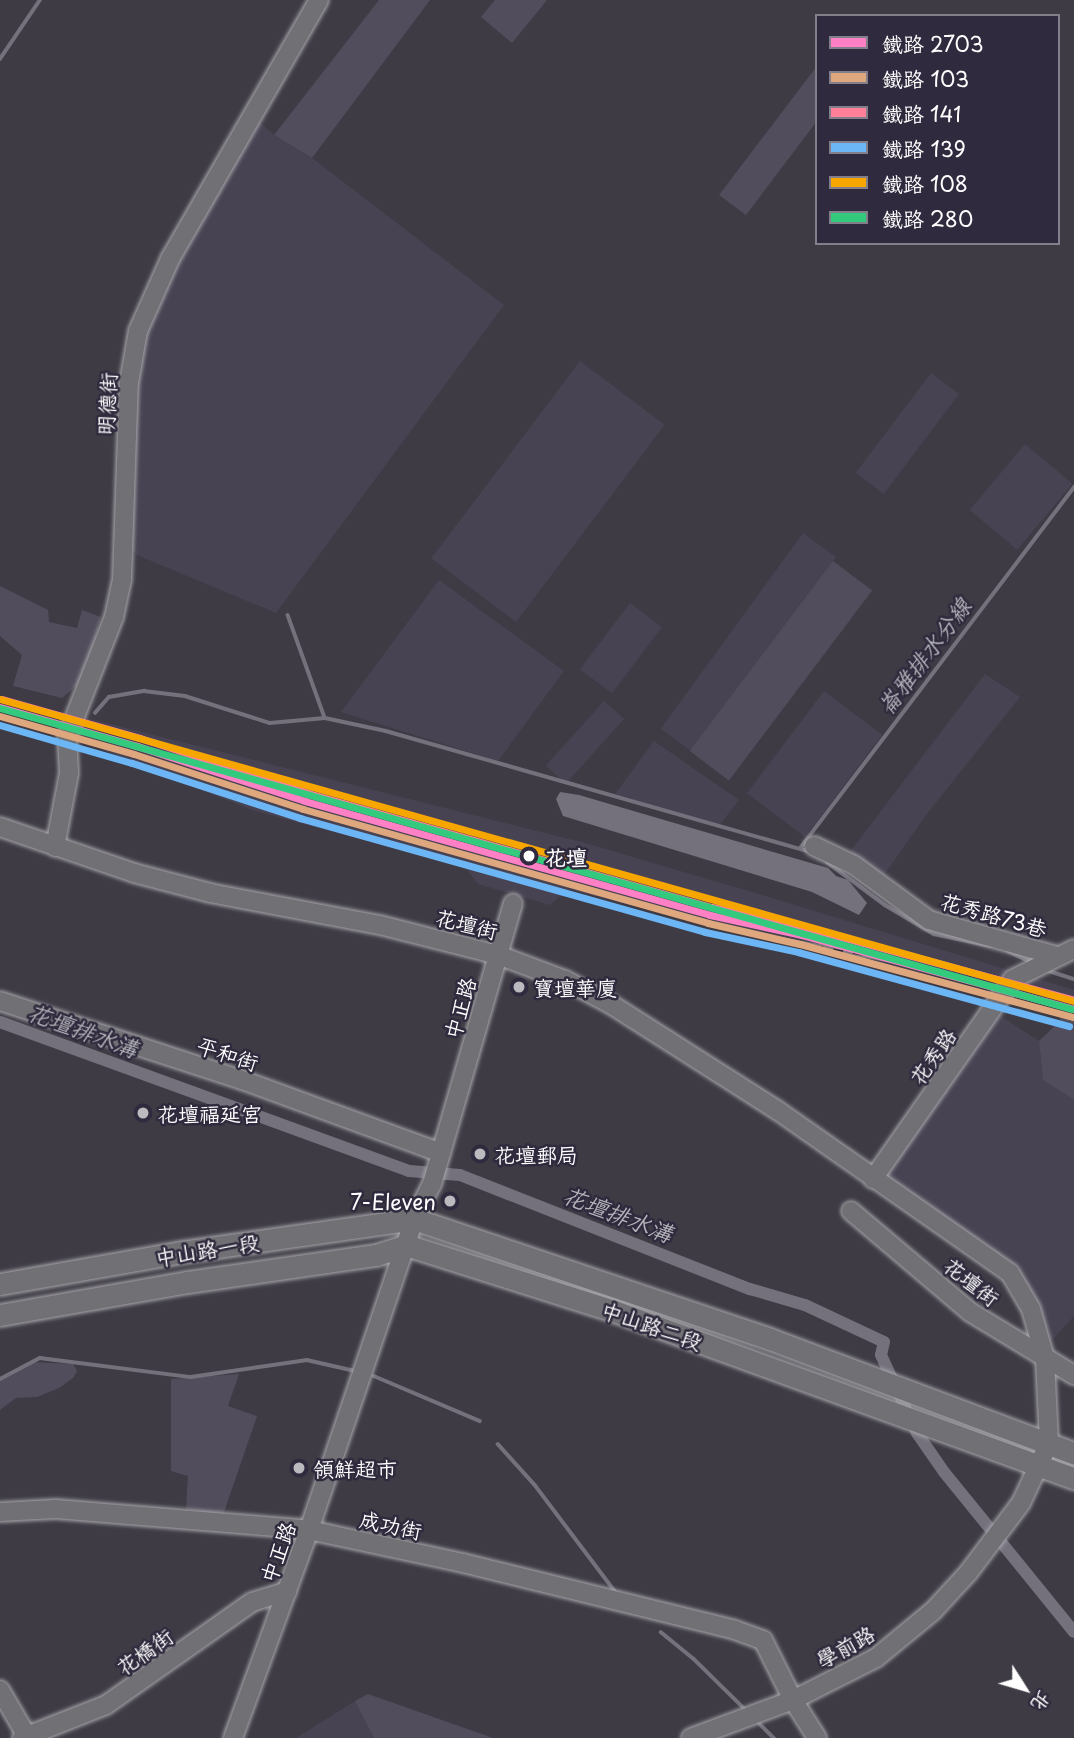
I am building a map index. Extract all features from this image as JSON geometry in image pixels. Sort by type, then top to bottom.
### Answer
[{"type":"main road","name":"中山路一段","points":[[0,1284],[182,1252],[414,1219]]},
{"type":"main road","name":"中山路二段","points":[[414,1219],[770,1339],[1049,1443]]},
{"type":"main road","name":"中山路一段","points":[[0,1315],[188,1282],[376,1255],[406,1245]]},
{"type":"main road","name":"中山路二段","points":[[406,1245],[614,1311],[1040,1465]]},
{"type":"main road","points":[[1049,1443],[1074,1453]]},
{"type":"main road","points":[[1040,1465],[1074,1478]]},
{"type":"street","name":"明德街","points":[[55,847],[69,773],[67,737],[107,635],[122,579],[130,371],[138,331],[170,259],[319,0]]},
{"type":"street","name":"花壇街","points":[[0,827],[134,873],[210,893],[380,925],[498,955],[565,980],[612,1004],[777,1110],[1010,1273],[1031,1309],[1045,1358],[1049,1443]]},
{"type":"street","name":"花秀路73巷","points":[[814,846],[833,858],[854,865],[929,920],[1057,956]]},
{"type":"street","name":"中正路","points":[[233,1738],[309,1530],[414,1219],[437,1168],[513,903]]},
{"type":"street","name":"花秀路","points":[[873,1179],[1013,979],[1074,949]]},
{"type":"street","name":"平和街","points":[[0,1000],[231,1077],[437,1168]]},
{"type":"street","name":"花壇街","points":[[851,1211],[970,1312],[1074,1375]]},
{"type":"street","points":[[1040,1465],[1049,1443]]},
{"type":"street","name":"學前路","points":[[691,1738],[793,1700],[876,1658],[895,1644],[933,1611],[988,1546],[1021,1503],[1040,1465]]},
{"type":"street","name":"成功街","points":[[0,1512],[56,1509],[309,1530],[621,1602],[763,1640],[793,1700]]},
{"type":"street","name":"花橋街","points":[[30,1736],[106,1706],[252,1602],[287,1591]]},
{"type":"street","points":[[0,1690],[30,1736]]},
{"type":"street","points":[[793,1700],[817,1738]]},
{"type":"shaded area","points":[[379,0],[430,0],[312,158],[274,135]]},
{"type":"shaded area","points":[[495,0],[547,0],[512,43],[481,17]]},
{"type":"shaded area","points":[[815,69],[815,124],[746,215],[719,195]]},
{"type":"shaded area","points":[[257,120],[274,135],[312,158],[504,305],[276,613],[137,555],[129,545],[137,374],[143,340],[162,290]]},
{"type":"shaded area","points":[[580,361],[665,425],[516,622],[431,558]]},
{"type":"shaded area","points":[[931,373],[959,394],[884,494],[856,473]]},
{"type":"shaded area","points":[[1025,444],[1072,484],[1017,550],[970,510]]},
{"type":"shaded area","points":[[803,533],[836,557],[694,753],[661,729]]},
{"type":"shaded area","points":[[833,561],[872,590],[729,781],[690,751]]},
{"type":"shaded area","points":[[439,580],[564,671],[498,761],[341,712]]},
{"type":"shaded area","points":[[0,586],[48,610],[49,622],[77,628],[82,610],[101,617],[83,680],[62,698],[13,686],[22,655],[0,636]]},
{"type":"shaded area","points":[[630,603],[662,627],[612,693],[580,669]]},
{"type":"shaded area","points":[[985,674],[1020,697],[926,815],[884,875],[846,857]]},
{"type":"shaded area","points":[[824,691],[882,735],[805,837],[747,793]]},
{"type":"shaded area","points":[[604,701],[624,719],[566,784],[546,766]]},
{"type":"shaded area","points":[[70,714],[585,843],[762,895],[1074,990],[1074,1010],[862,958],[792,947],[568,889],[550,905],[478,884],[465,867],[255,811],[124,760],[64,731]]},
{"type":"shaded area","points":[[654,741],[739,800],[719,826],[615,794]]},
{"type":"shaded area","points":[[560,792],[579,795],[828,868],[836,876],[848,880],[867,903],[859,915],[812,892],[563,816],[556,799]]},
{"type":"shaded area","points":[[1061,1011],[1074,1015],[1074,1100],[1043,1080],[1039,1041],[1060,1021]]},
{"type":"shaded area","points":[[996,1013],[1039,1041],[1043,1080],[1074,1100],[1074,1316],[1044,1349],[1011,1280],[882,1182]]},
{"type":"shaded area","points":[[30,1362],[73,1364],[77,1371],[73,1378],[59,1388],[37,1397],[16,1398],[0,1410],[0,1380]]},
{"type":"shaded area","points":[[239,1374],[228,1406],[257,1416],[223,1515],[186,1509],[188,1476],[171,1471],[171,1379]]},
{"type":"shaded area","points":[[368,1694],[493,1738],[374,1738],[355,1701]]},
{"type":"shaded area","points":[[355,1701],[374,1738],[296,1738]]},
{"type":"waterway","points":[[0,59],[40,0]]},
{"type":"waterway","name":"崙雅排水分線","points":[[801,847],[1074,487]]},
{"type":"waterway","points":[[288,615],[325,718],[386,731],[808,851]]},
{"type":"waterway","points":[[95,713],[109,697],[144,691],[185,696],[270,723],[325,718]]},
{"type":"waterway","points":[[827,862],[885,905],[934,934],[991,946]]},
{"type":"waterway","points":[[1008,951],[1033,963]]},
{"type":"waterway","points":[[1046,970],[1074,979]]},
{"type":"waterway","name":"花壇排水溝","points":[[0,1022],[409,1171],[460,1175],[750,1289],[805,1305],[884,1342],[881,1355],[917,1433],[944,1472],[1074,1632]]},
{"type":"waterway","points":[[0,1379],[40,1358],[191,1377],[307,1360],[355,1371]]},
{"type":"waterway","points":[[374,1376],[480,1421]]},
{"type":"waterway","points":[[498,1444],[535,1485],[615,1591]]},
{"type":"waterway","points":[[661,1632],[694,1659],[747,1711]]},
{"type":"waterway","points":[[755,1719],[774,1738]]},
{"type":"railway","points":[[774,939],[899,961]]},
{"type":"rail line","name":"108","points":[[0,699],[1074,1001]]},
{"type":"rail line","name":"141","points":[[2,699],[140,738],[308,793],[712,907],[804,927],[1074,1000]]},
{"type":"rail line","name":"2703","points":[[0,707],[137,746],[305,801],[710,915],[802,935],[1074,1009]]},
{"type":"rail line","name":"280","points":[[0,708],[1072,1009]]},
{"type":"rail line","name":"103","points":[[0,716],[134,754],[303,809],[708,923],[800,944],[1072,1017]]},
{"type":"rail line","name":"139","points":[[0,725],[132,763],[300,818],[705,932],[798,952],[1069,1026]]},
{"type":"place","name":"花壇","points":[[529,856]]},
{"type":"place","name":"寶壇華廈","points":[[519,987]]},
{"type":"place","name":"花壇福延宮","points":[[143,1113]]},
{"type":"place","name":"花壇郵局","points":[[480,1154]]},
{"type":"place","name":"7-Eleven","points":[[450,1201]]},
{"type":"place","name":"領鮮超市","points":[[299,1468]]}]
